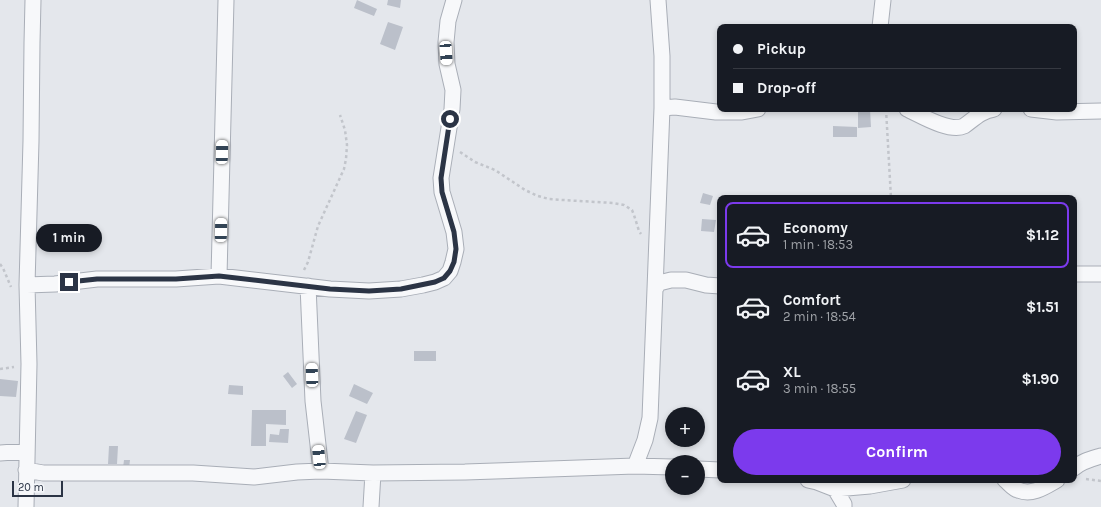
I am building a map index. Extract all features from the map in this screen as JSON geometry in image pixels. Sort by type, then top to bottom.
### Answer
[{"type":"street","points":[[26,507],[29,364],[27,285],[34,0]]},
{"type":"street","points":[[219,276],[226,0]]},
{"type":"street","points":[[27,285],[55,284],[97,279],[176,279],[219,276],[330,289],[369,291],[401,289],[435,282],[444,278],[450,271],[454,262],[456,249],[454,232],[442,192],[441,178],[452,109],[453,90],[447,64],[446,42],[448,21],[454,0]]},
{"type":"street","points":[[635,466],[645,440],[650,418],[662,108],[662,56],[658,0]]},
{"type":"street","points":[[880,24],[883,0]]},
{"type":"street","points":[[662,108],[675,107],[716,112],[736,112]]},
{"type":"street","points":[[1077,111],[1101,111]]},
{"type":"street","points":[[913,112],[936,123],[952,128],[962,126],[984,112]]},
{"type":"street","points":[[1077,274],[1101,274]]},
{"type":"street","points":[[655,289],[659,283],[671,280],[686,280],[706,285],[717,286]]},
{"type":"street","points":[[302,285],[321,472]]},
{"type":"street","points":[[0,453],[27,451]]},
{"type":"street","points":[[1077,465],[1101,456]]},
{"type":"street","points":[[26,470],[43,473],[193,473],[254,477],[297,472],[465,472],[635,466],[665,467]]},
{"type":"street","points":[[705,469],[717,470]]},
{"type":"street","points":[[371,507],[373,473]]},
{"type":"street","points":[[820,483],[835,489],[886,483]]},
{"type":"street","points":[[1009,483],[1017,490],[1029,492],[1041,489],[1052,483]]},
{"type":"street","points":[[835,489],[844,504],[844,507]]},
{"type":"path","points":[[886,112],[890,195]]},
{"type":"path","points":[[302,285],[318,226],[344,169],[347,145],[345,130],[340,115]]},
{"type":"path","points":[[448,129],[453,143],[467,157],[484,167],[494,170],[525,190],[549,199],[624,205],[632,210],[639,231],[642,235],[657,238]]},
{"type":"building","points":[[357,0],[377,9],[374,16],[354,8]]},
{"type":"building","points":[[388,0],[401,0],[400,8],[387,5]]},
{"type":"building","points":[[388,22],[403,27],[395,50],[380,44]]},
{"type":"building","points":[[858,112],[870,112],[871,127],[858,128]]},
{"type":"building","points":[[833,126],[857,127],[857,137],[833,137]]},
{"type":"building","points":[[703,193],[713,196],[710,205],[700,203]]},
{"type":"building","points":[[702,219],[716,220],[714,232],[701,231]]},
{"type":"building","points":[[414,351],[436,351],[436,361],[414,361]]},
{"type":"building","points":[[288,372],[297,384],[292,388],[283,376]]},
{"type":"building","points":[[0,379],[18,381],[16,397],[0,396]]},
{"type":"building","points":[[354,384],[373,393],[367,404],[349,396]]},
{"type":"building","points":[[229,385],[243,386],[243,395],[228,394]]},
{"type":"building","points":[[252,410],[286,410],[286,425],[266,424],[266,446],[251,446]]},
{"type":"building","points":[[356,411],[367,415],[356,443],[344,439]]},
{"type":"building","points":[[280,429],[289,429],[288,443],[269,442],[270,434],[279,435]]},
{"type":"building","points":[[109,446],[118,446],[117,464],[108,464]]},
{"type":"building","points":[[124,460],[130,460],[129,468],[123,468]]},
{"type":"route","points":[[69,282],[97,279],[176,279],[219,276],[330,289],[369,291],[401,289],[435,282],[444,278],[450,271],[454,262],[456,249],[454,232],[442,192],[441,178],[450,119]]}]
